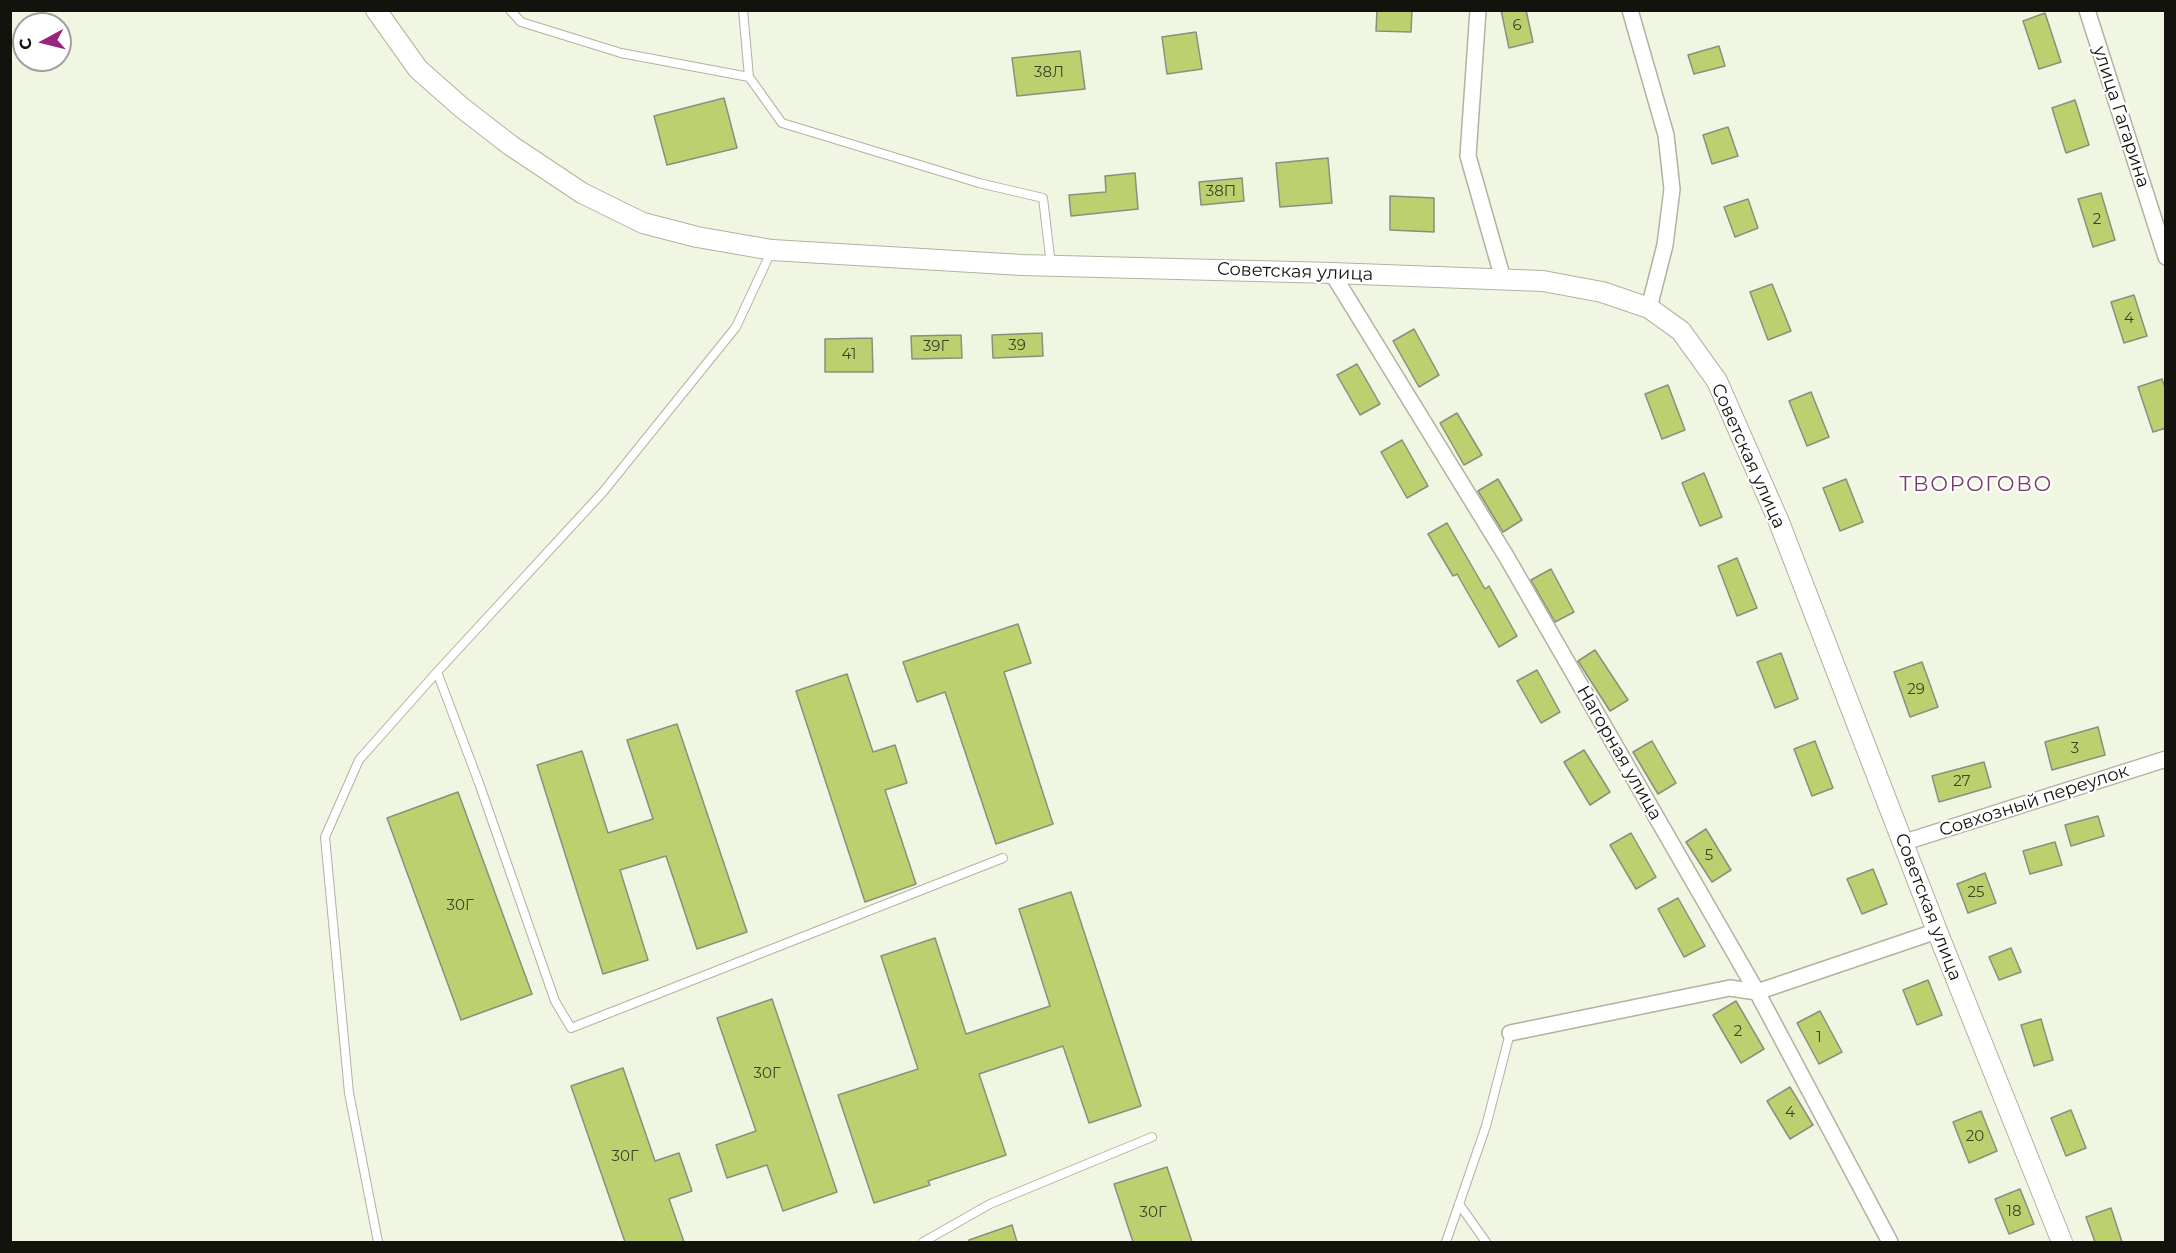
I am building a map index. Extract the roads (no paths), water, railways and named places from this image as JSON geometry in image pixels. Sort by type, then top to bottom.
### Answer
[{"type":"street","name":"Советская улица","points":[[376,10],[418,69],[510,146],[582,193],[643,223],[697,237],[772,250],[1051,266],[1543,281],[1602,292],[1649,308],[1681,331],[1717,381],[1779,522],[1902,843],[2062,1242]]},
{"type":"street","points":[[1478,10],[1468,156],[1503,279]]},
{"type":"street","points":[[1630,10],[1666,135],[1672,189],[1665,245],[1649,308]]},
{"type":"street","name":"улица Гагарина","points":[[2087,10],[2166,257]]},
{"type":"street","name":"Нагорная улица","points":[[1332,273],[1506,556],[1757,993],[1890,1242]]},
{"type":"street","name":"Совхозный переулок","points":[[1902,843],[2166,759]]},
{"type":"street","points":[[1510,1033],[1730,988],[1757,993],[1937,931]]},
{"type":"lane","points":[[510,10],[521,22],[621,53],[749,77]]},
{"type":"lane","points":[[743,10],[749,77],[782,123],[979,183],[1044,198],[1051,266]]},
{"type":"lane","points":[[378,1242],[349,1094],[324,837],[359,760],[603,492],[736,327],[772,250]]},
{"type":"lane","points":[[437,672],[555,1001],[571,1028],[1003,858]]},
{"type":"lane","points":[[1446,1242],[1486,1126],[1510,1033]]},
{"type":"lane","points":[[923,1242],[990,1204],[1152,1137]]},
{"type":"lane","points":[[1459,1204],[1486,1242]]},
{"type":"district","name":"ТВОРОГОВО","points":[[1976,485]]}]
